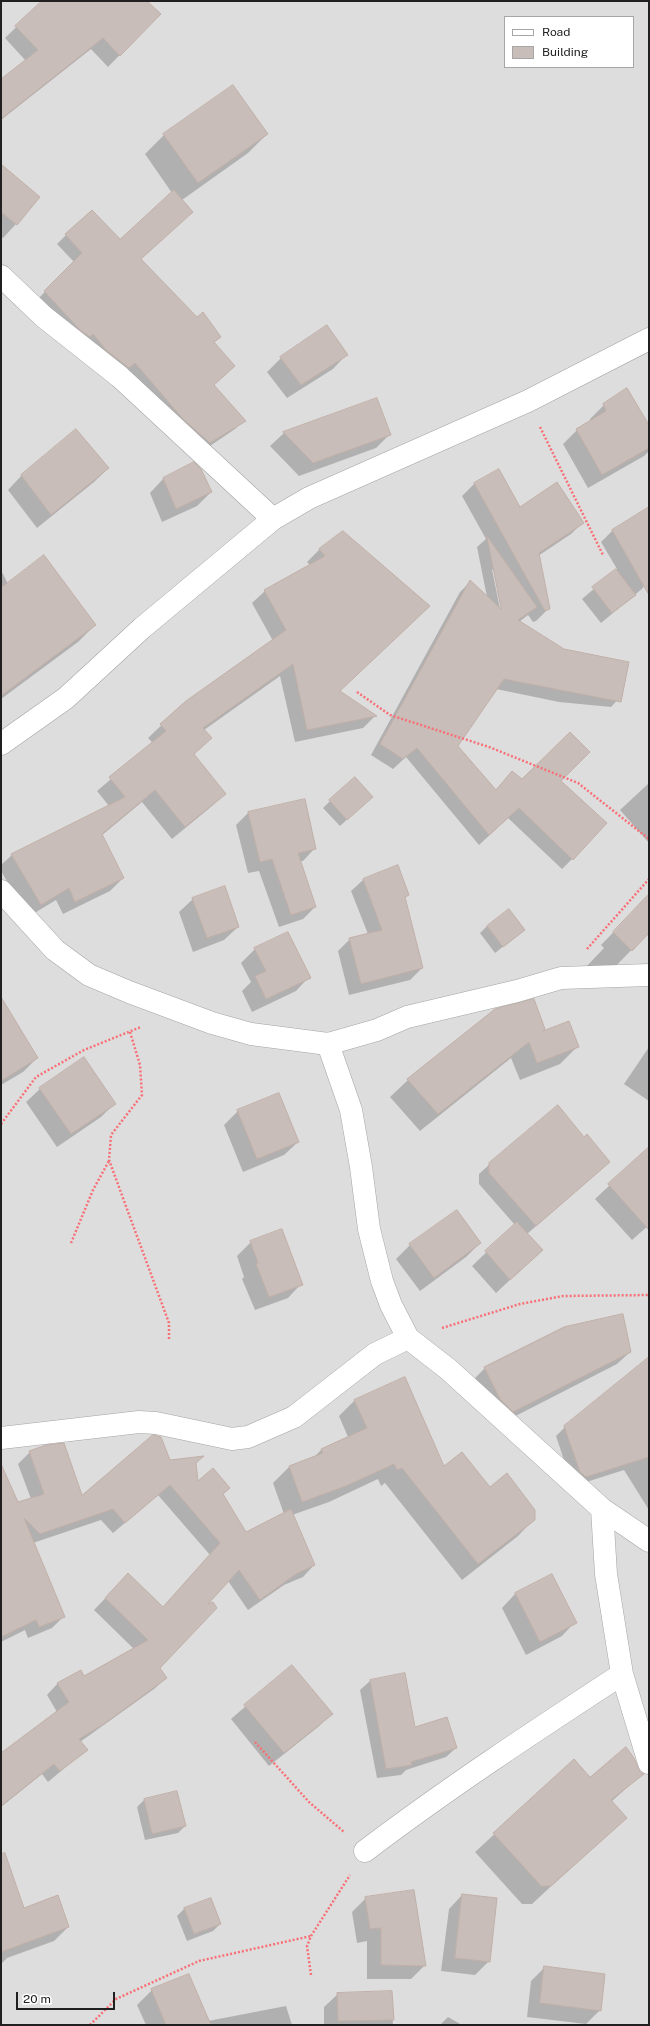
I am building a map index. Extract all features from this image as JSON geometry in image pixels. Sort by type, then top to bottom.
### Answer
[{"type":"street","points":[[1,276],[44,317],[120,377],[273,519]]},
{"type":"street","points":[[1,744],[66,698],[142,628],[273,519],[309,498],[528,401],[649,339]]},
{"type":"street","points":[[1,891],[55,950],[89,975],[129,992],[212,1023],[251,1034],[328,1044],[378,1030],[407,1017],[517,991],[561,978],[649,975]]},
{"type":"street","points":[[328,1044],[350,1110],[361,1167],[369,1229],[382,1281],[391,1305],[408,1338],[448,1368],[602,1509],[649,1541]]},
{"type":"street","points":[[1,1438],[139,1422],[156,1423],[232,1439],[248,1437],[294,1417],[376,1354],[408,1338]]},
{"type":"street","points":[[602,1509],[606,1574],[622,1674],[649,1763]]},
{"type":"street","points":[[365,1851],[501,1753],[622,1674]]},
{"type":"path","points":[[528,401],[603,555]]},
{"type":"path","points":[[357,692],[390,715],[489,747],[578,783],[649,839]]},
{"type":"path","points":[[561,978],[649,879]]},
{"type":"path","points":[[1,1124],[36,1077],[84,1050],[180,1011]]},
{"type":"path","points":[[71,1243],[93,1190],[109,1160],[111,1135],[142,1095],[140,1066],[130,1032]]},
{"type":"path","points":[[109,1160],[169,1323],[169,1340]]},
{"type":"path","points":[[408,1338],[520,1304],[563,1296],[649,1295]]},
{"type":"path","points":[[255,1742],[309,1802],[365,1851],[311,1936],[307,1946],[311,1974]]},
{"type":"path","points":[[90,2025],[116,1999],[199,1961],[311,1936]]},
{"type":"shaded area","points":[[1,1],[649,1],[649,2025],[1,2025]]},
{"type":"building","points":[[42,1],[147,1],[161,14],[120,56],[103,38],[1,119],[1,79],[38,50],[15,26]]},
{"type":"building","points":[[233,85],[268,134],[198,183],[163,134]]},
{"type":"building","points":[[1,164],[40,197],[17,225],[1,212]]},
{"type":"building","points":[[174,190],[193,212],[141,259],[197,317],[203,312],[221,337],[214,342],[235,366],[214,385],[246,421],[210,443],[183,419],[135,363],[129,368],[106,350],[93,334],[90,337],[80,330],[44,291],[82,253],[65,234],[92,210],[120,239]]},
{"type":"building","points":[[327,325],[348,355],[301,385],[280,357]]},
{"type":"building","points":[[627,388],[649,425],[649,448],[602,475],[576,429],[606,411],[603,404]]},
{"type":"building","points":[[377,398],[391,435],[313,463],[283,432]]},
{"type":"building","points":[[76,429],[109,468],[51,515],[21,475]]},
{"type":"building","points":[[194,462],[201,469],[212,492],[176,509],[163,478]]},
{"type":"building","points":[[499,469],[520,507],[557,482],[584,523],[539,553],[550,609],[545,611],[474,483]]},
{"type":"building","points":[[649,507],[649,595],[612,530]]},
{"type":"building","points":[[343,531],[430,606],[340,691],[377,716],[307,730],[293,664],[203,728],[212,738],[194,754],[226,794],[185,827],[155,790],[102,834],[124,878],[75,902],[69,888],[41,905],[11,854],[125,797],[109,777],[166,731],[160,724],[186,701],[286,630],[264,590],[325,556],[319,549]]},
{"type":"building","points":[[487,536],[537,607],[518,620],[564,649],[629,662],[621,702],[504,679],[458,746],[496,790],[512,771],[522,779],[570,732],[590,752],[561,781],[607,823],[573,860],[519,808],[489,835],[417,748],[403,759],[380,744],[470,580],[501,609]]},
{"type":"building","points":[[44,555],[96,625],[1,696],[1,588]]},
{"type":"building","points":[[616,569],[636,595],[612,613],[592,587]]},
{"type":"building","points":[[355,777],[373,797],[347,820],[329,800]]},
{"type":"building","points":[[305,799],[316,849],[298,853],[316,907],[291,915],[272,859],[260,862],[248,812]]},
{"type":"building","points":[[398,865],[409,895],[405,897],[423,968],[361,984],[349,938],[382,930],[363,879]]},
{"type":"building","points":[[225,886],[239,927],[207,938],[192,898]]},
{"type":"building","points":[[649,894],[649,933],[632,951],[613,932]]},
{"type":"building","points":[[509,909],[525,930],[503,947],[487,926]]},
{"type":"building","points":[[288,932],[311,978],[266,999],[255,976],[266,971],[254,948]]},
{"type":"building","points":[[1,997],[38,1058],[1,1081]]},
{"type":"building","points":[[534,999],[545,1029],[543,1031],[569,1021],[579,1047],[537,1063],[529,1042],[438,1114],[407,1079],[495,1009]]},
{"type":"building","points":[[84,1057],[116,1104],[71,1134],[39,1088]]},
{"type":"building","points":[[279,1093],[299,1142],[257,1159],[237,1110]]},
{"type":"building","points":[[558,1105],[584,1137],[587,1134],[610,1162],[536,1226],[489,1173],[489,1163]]},
{"type":"building","points":[[649,1147],[649,1230],[608,1184]]},
{"type":"building","points":[[457,1210],[481,1243],[434,1278],[409,1244]]},
{"type":"building","points":[[517,1222],[543,1250],[510,1280],[485,1251]]},
{"type":"building","points":[[282,1229],[303,1285],[269,1297],[256,1264],[258,1263],[250,1241]]},
{"type":"building","points":[[623,1314],[631,1352],[513,1412],[500,1399],[484,1367],[564,1327]]},
{"type":"building","points":[[649,1357],[649,1457],[586,1477],[580,1472],[564,1426]]},
{"type":"building","points":[[405,1377],[444,1466],[462,1452],[490,1487],[507,1473],[535,1510],[535,1520],[478,1564],[402,1468],[397,1470],[394,1464],[346,1486],[302,1502],[289,1466],[323,1453],[321,1449],[367,1428],[354,1400]]},
{"type":"building","points":[[153,1435],[161,1437],[170,1460],[204,1456],[196,1463],[198,1481],[213,1468],[230,1488],[223,1494],[246,1532],[291,1509],[315,1565],[296,1574],[260,1600],[239,1570],[208,1604],[213,1602],[217,1608],[160,1668],[167,1678],[104,1724],[79,1739],[88,1750],[60,1771],[54,1764],[1,1806],[1,1753],[69,1702],[57,1683],[81,1670],[84,1676],[148,1640],[105,1598],[128,1573],[163,1607],[220,1543],[170,1485],[125,1523],[113,1509],[40,1534],[24,1518],[65,1617],[39,1627],[36,1620],[1,1637],[1,1464],[18,1502],[44,1494],[29,1451],[46,1445],[64,1443],[82,1495]]},
{"type":"building","points":[[552,1574],[577,1623],[540,1642],[515,1593]]},
{"type":"building","points":[[292,1665],[333,1714],[284,1753],[244,1705]]},
{"type":"building","points":[[405,1673],[415,1727],[447,1717],[457,1748],[411,1762],[412,1765],[386,1769],[370,1680]]},
{"type":"building","points":[[626,1747],[634,1758],[640,1772],[644,1774],[611,1800],[627,1818],[551,1886],[541,1886],[493,1833],[574,1759],[590,1777]]},
{"type":"building","points":[[177,1791],[186,1826],[152,1834],[144,1799]]},
{"type":"building","points":[[5,1853],[24,1908],[58,1895],[69,1927],[1,1952],[1,1854]]},
{"type":"building","points":[[414,1890],[426,1966],[381,1965],[381,1928],[370,1929],[365,1897]]},
{"type":"building","points":[[462,1894],[497,1898],[490,1962],[455,1958]]},
{"type":"building","points":[[211,1898],[221,1924],[194,1934],[184,1908]]},
{"type":"building","points":[[544,1966],[605,1974],[601,2011],[540,2003]]},
{"type":"building","points":[[189,1974],[211,2025],[166,2025],[151,1989]]},
{"type":"building","points":[[392,1991],[394,2020],[338,2021],[337,1993]]}]
